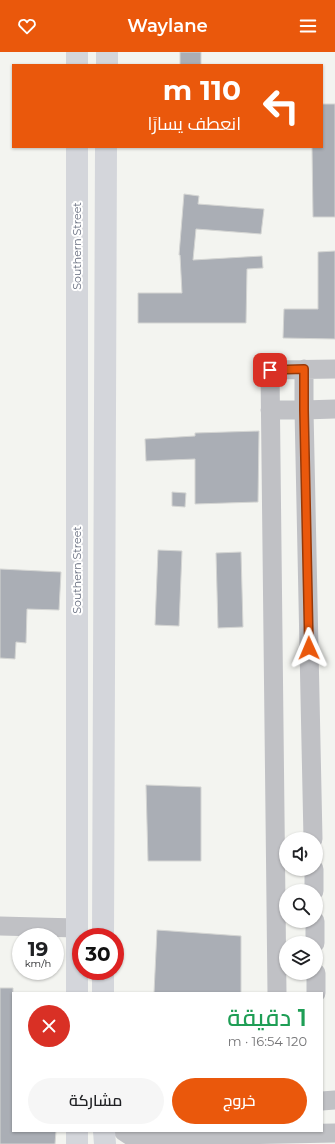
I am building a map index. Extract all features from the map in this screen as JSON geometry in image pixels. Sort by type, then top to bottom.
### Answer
[{"type":"main road","points":[[77,52],[77,64]]},
{"type":"main road","points":[[107,52],[107,64]]},
{"type":"main road","name":"Southern Street","points":[[77,148],[77,928]]},
{"type":"main road","points":[[103,928],[106,148]]},
{"type":"main road","name":"Southern Street","points":[[77,980],[77,992]]},
{"type":"main road","points":[[103,980],[103,992]]},
{"type":"main road","points":[[77,1132],[77,1144]]},
{"type":"main road","points":[[104,1132],[105,1144]]},
{"type":"street","points":[[304,369],[313,832]]},
{"type":"street","points":[[277,992],[270,370],[335,369]]},
{"type":"street","points":[[270,410],[335,409]]},
{"type":"street","points":[[0,926],[77,928]]},
{"type":"street","points":[[316,980],[316,992]]},
{"type":"street","points":[[323,1101],[335,1100]]},
{"type":"street","points":[[124,1132],[132,1137],[335,1133]]},
{"type":"building","points":[[180,52],[201,52],[201,64],[180,64]]},
{"type":"building","points":[[323,104],[335,104],[335,217],[313,217],[312,148],[323,148]]},
{"type":"building","points":[[184,194],[199,196],[198,204],[264,209],[261,234],[196,229],[193,260],[262,256],[263,268],[247,269],[246,323],[138,323],[138,293],[182,293],[179,255]]},
{"type":"building","points":[[335,251],[335,339],[283,338],[284,309],[318,309],[318,252]]},
{"type":"building","points":[[259,431],[258,502],[195,504],[195,459],[146,461],[145,439],[195,436],[195,433]]},
{"type":"building","points":[[172,492],[186,493],[185,507],[172,506]]},
{"type":"building","points":[[158,550],[182,551],[179,626],[155,625]]},
{"type":"building","points":[[241,552],[243,627],[218,628],[216,553]]},
{"type":"building","points":[[0,569],[61,572],[59,610],[27,609],[26,643],[16,642],[15,659],[0,658]]},
{"type":"building","points":[[146,785],[201,787],[201,861],[148,861]]},
{"type":"building","points":[[157,930],[241,936],[241,992],[154,992]]},
{"type":"building","points":[[0,988],[13,988],[12,1132],[56,1132],[55,1144],[0,1144]]},
{"type":"route","points":[[270,370],[304,369],[309,648]]}]
